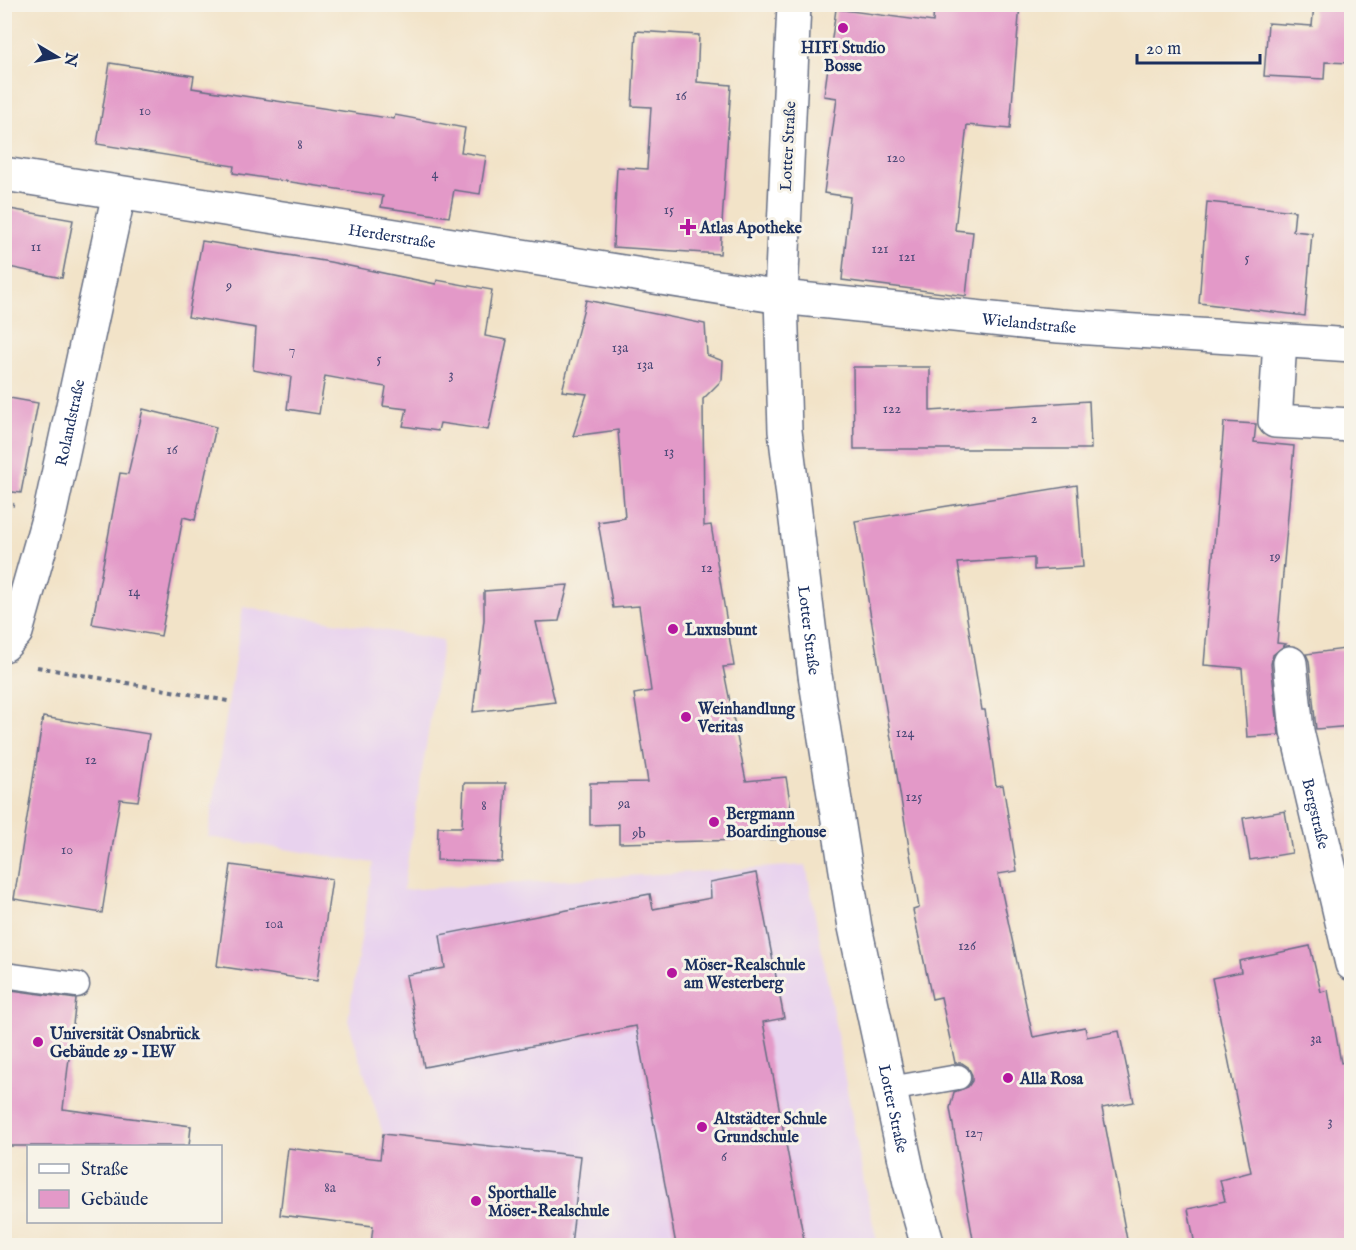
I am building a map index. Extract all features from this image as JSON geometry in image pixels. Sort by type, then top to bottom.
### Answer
[{"type":"street","name":"Lotter Straße","points":[[794,4],[781,297],[785,431],[815,675],[855,927],[910,1183],[928,1245]]},
{"type":"street","name":"Herderstraße","points":[[4,174],[781,297]]},
{"type":"street","name":"Rolandstraße","points":[[15,655],[16,632],[50,512],[119,193]]},
{"type":"street","name":"Wielandstraße","points":[[781,297],[1059,326],[1352,345]]},
{"type":"street","points":[[1280,341],[1275,421],[1352,425]]},
{"type":"street","name":"Bergstraße","points":[[1290,663],[1297,730],[1352,964]]},
{"type":"lane","points":[[4,975],[77,985]]},
{"type":"lane","points":[[890,1089],[958,1077]]},
{"type":"path","points":[[15,655],[228,701]]},
{"type":"shaded area","points":[[243,607],[443,640],[403,890],[806,865],[866,1193],[878,1245],[371,1245],[383,1134],[348,1020],[373,863],[208,837]]},
{"type":"building","points":[[934,4],[1020,4],[1010,129],[967,125],[955,230],[973,232],[966,296],[842,280],[850,197],[824,193],[837,98],[824,96],[836,9],[933,22]]},
{"type":"building","points":[[1314,4],[1352,4],[1352,63],[1325,62],[1324,79],[1264,76],[1268,23],[1312,26]]},
{"type":"building","points":[[636,31],[699,35],[697,82],[731,85],[720,254],[613,247],[617,167],[647,169],[651,107],[632,106]]},
{"type":"building","points":[[110,63],[194,76],[192,88],[394,119],[395,115],[465,128],[461,152],[486,156],[480,194],[454,190],[449,217],[381,207],[383,196],[233,173],[234,166],[97,144]]},
{"type":"building","points":[[1207,202],[1295,211],[1293,231],[1312,233],[1305,316],[1199,303]]},
{"type":"building","points":[[4,208],[73,220],[62,278],[4,266]]},
{"type":"building","points":[[202,241],[330,262],[436,284],[437,280],[492,290],[485,336],[507,340],[488,430],[440,423],[438,431],[403,426],[407,409],[383,406],[386,387],[325,376],[319,414],[287,409],[291,377],[253,370],[256,328],[188,317]]},
{"type":"building","points":[[586,300],[705,324],[707,355],[723,361],[722,380],[703,399],[704,526],[711,525],[734,666],[723,667],[746,781],[786,777],[796,839],[619,843],[619,824],[590,825],[590,783],[648,782],[634,694],[651,691],[639,606],[613,608],[598,522],[625,518],[618,430],[573,436],[587,394],[562,391]]},
{"type":"building","points":[[853,367],[930,367],[930,411],[1089,401],[1091,449],[854,449]]},
{"type":"building","points":[[4,397],[38,403],[21,493],[4,491]]},
{"type":"building","points":[[143,409],[216,427],[195,520],[183,517],[161,636],[92,624],[120,473],[128,474]]},
{"type":"building","points":[[1224,422],[1256,424],[1254,442],[1294,446],[1277,643],[1286,644],[1273,655],[1271,664],[1279,735],[1247,737],[1242,668],[1204,665]]},
{"type":"building","points":[[1077,485],[1083,567],[1034,570],[1034,558],[958,563],[982,710],[985,710],[996,786],[1003,785],[1017,871],[998,874],[1033,1037],[1085,1027],[1087,1037],[1119,1031],[1134,1102],[1102,1108],[1128,1245],[974,1245],[950,1108],[954,1092],[968,1087],[972,1081],[972,1075],[968,1067],[962,1063],[955,1063],[941,997],[932,999],[913,910],[919,908],[855,521]]},
{"type":"building","points":[[568,585],[559,621],[536,622],[555,702],[473,712],[484,620],[484,591]]},
{"type":"building","points":[[1352,648],[1352,726],[1316,729],[1309,661],[1306,654]]},
{"type":"building","points":[[43,717],[149,734],[138,801],[120,799],[102,913],[14,899]]},
{"type":"building","points":[[464,783],[506,783],[502,862],[437,860],[438,827],[462,827]]},
{"type":"building","points":[[1285,811],[1292,853],[1250,860],[1243,818]]},
{"type":"building","points":[[231,865],[332,879],[317,981],[217,966]]},
{"type":"building","points":[[756,873],[784,1018],[763,1022],[805,1245],[676,1245],[636,1026],[424,1067],[406,975],[445,968],[440,935],[650,894],[653,909],[711,898],[710,882]]},
{"type":"building","points":[[1310,946],[1321,992],[1328,990],[1341,1063],[1352,1061],[1352,1245],[1195,1245],[1188,1209],[1225,1201],[1220,1180],[1251,1172],[1212,978],[1241,972],[1239,961]]},
{"type":"building","name":"Universität Osnabrück Gebäude 29 - IEW","points":[[4,989],[76,999],[63,1109],[191,1126],[189,1145],[4,1146]]},
{"type":"building","name":"Sporthalle Möser-Realschule","points":[[383,1134],[581,1156],[571,1245],[371,1245],[373,1226],[280,1215],[288,1148],[380,1159]]},
{"type":"place","name":"HIFI Studio Bosse","points":[[843,28]]},
{"type":"place","name":"Atlas Apotheke","points":[[688,227]]},
{"type":"place","name":"Luxusbunt","points":[[673,629]]},
{"type":"place","name":"Weinhandlung Veritas","points":[[686,717]]},
{"type":"place","name":"Bergmann Boardinghouse","points":[[714,822]]},
{"type":"place","name":"Möser-Realschule am Westerberg","points":[[672,973]]},
{"type":"place","name":"Universität Osnabrück Gebäude 29 - IEW","points":[[38,1042]]},
{"type":"place","name":"Alla Rosa","points":[[1008,1078]]},
{"type":"place","name":"Altstädter Schule Grundschule","points":[[702,1127]]},
{"type":"place","name":"Sporthalle Möser-Realschule","points":[[476,1201]]}]
